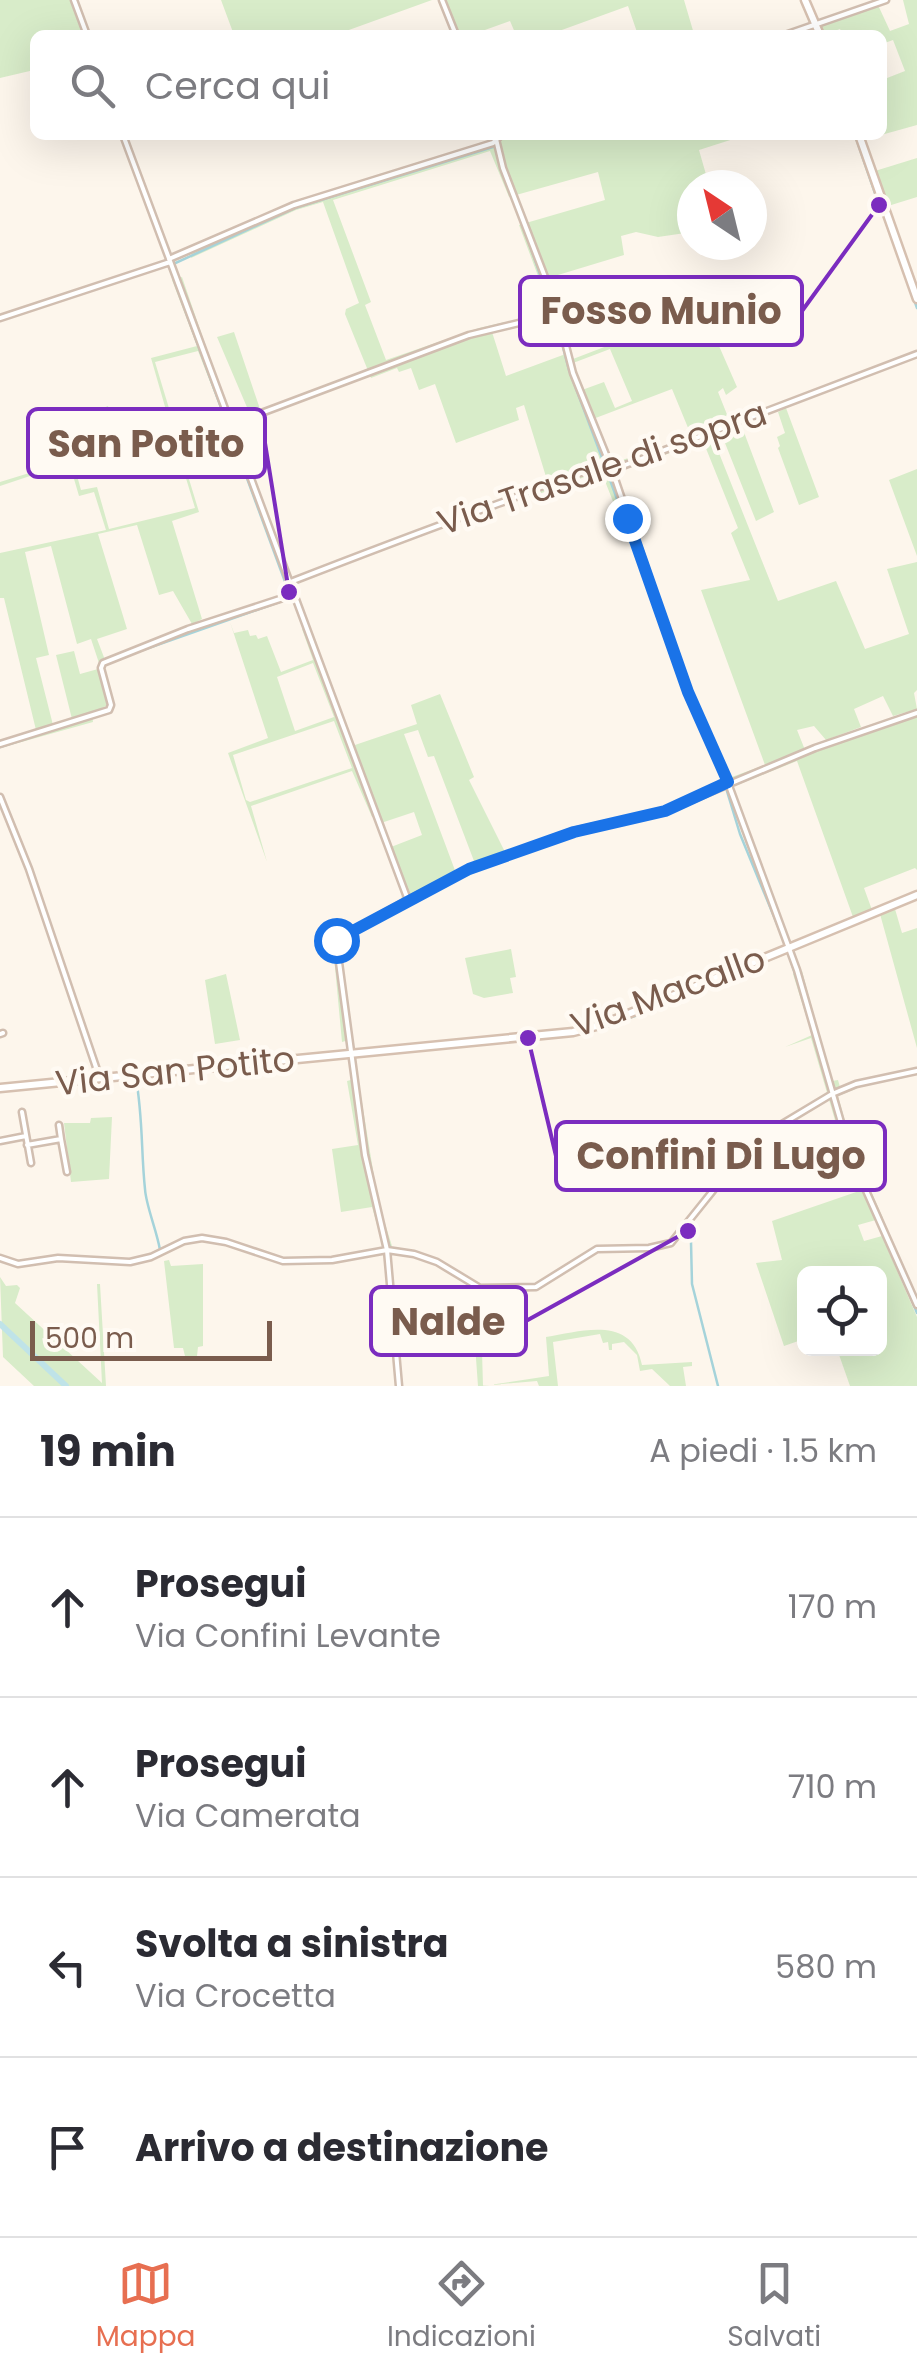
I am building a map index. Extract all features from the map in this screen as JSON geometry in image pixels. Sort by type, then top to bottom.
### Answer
[{"type":"street","points":[[74,0],[85,30]]},
{"type":"street","points":[[442,0],[454,30]]},
{"type":"street","points":[[805,0],[818,30]]},
{"type":"street","points":[[799,30],[886,0]]},
{"type":"street","points":[[125,140],[408,900]]},
{"type":"street","points":[[0,318],[169,261],[294,205],[495,140]]},
{"type":"street","points":[[498,140],[502,168],[558,314],[580,392],[611,467],[688,692],[728,782],[788,948],[851,1157],[917,1306]]},
{"type":"street","points":[[861,140],[917,299]]},
{"type":"street","points":[[228,420],[256,415],[469,335],[558,314]]},
{"type":"street","name":"Via Trasale di sopra","points":[[288,583],[567,478],[606,466],[620,467],[917,354]]},
{"type":"street","points":[[0,744],[109,710],[111,705],[100,668],[103,663],[188,629],[292,595]]},
{"type":"street","points":[[398,1386],[387,1250],[364,1156],[336,940],[469,869],[574,832],[665,811],[815,748],[917,714]]},
{"type":"street","points":[[0,798],[29,869],[100,1078]]},
{"type":"street","name":"Via Macallo","points":[[350,1054],[573,1032],[604,1024],[917,895]]},
{"type":"street","name":"Via San Potito","points":[[0,1088],[350,1054]]},
{"type":"street","points":[[0,1258],[18,1264],[58,1258],[130,1262],[202,1238],[283,1261],[332,1260],[387,1250],[427,1258],[480,1288],[542,1284],[597,1249],[664,1246],[678,1237],[752,1142],[832,1094],[856,1084],[917,1071]]},
{"type":"street","points":[[22,1112],[30,1162]]},
{"type":"street","points":[[59,1125],[67,1172]]},
{"type":"street","points":[[0,1142],[26,1136]]},
{"type":"street","points":[[27,1145],[61,1139]]},
{"type":"green space","points":[[0,0],[77,0],[88,30],[30,30],[30,71],[0,78]]},
{"type":"green space","points":[[221,0],[432,0],[349,30],[232,30]]},
{"type":"green space","points":[[438,0],[684,0],[693,30],[636,30],[628,6],[562,30],[514,30],[510,21],[485,30],[452,30]]},
{"type":"green space","points":[[903,0],[917,0],[917,125],[887,133],[887,78],[905,71],[893,40],[887,42],[887,30],[822,30],[819,25],[878,5],[890,31],[909,24]]},
{"type":"green space","points":[[491,140],[730,140],[699,150],[705,170],[677,170],[677,234],[658,237],[636,232],[621,236],[624,255],[548,278],[555,297],[547,300],[519,225],[605,200],[598,172],[509,197],[490,151],[333,200],[371,302],[365,305],[386,360],[505,322],[507,328],[492,332],[506,376],[571,352],[573,359],[705,314],[737,387],[726,395],[723,388],[718,392],[730,422],[739,419],[774,512],[756,521],[721,433],[713,438],[778,601],[836,581],[865,649],[909,634],[887,569],[917,562],[917,709],[893,716],[883,696],[854,709],[861,727],[826,740],[814,726],[797,730],[807,755],[917,716],[917,870],[864,888],[872,910],[853,917],[797,761],[735,786],[729,778],[765,765],[701,590],[750,580],[731,533],[738,528],[703,441],[620,471],[617,478],[636,534],[627,537],[601,471],[528,498],[524,489],[547,480],[524,405],[516,408],[519,420],[456,443],[435,384],[419,390],[411,368],[399,372],[397,368],[371,378],[345,314],[346,309],[359,303],[323,202],[296,210],[191,258],[193,246],[295,202]],"holes":[[[610,349],[632,401],[615,408],[604,382],[582,390],[573,363]],[[672,389],[691,435],[658,449],[655,445],[647,447],[648,452],[612,463],[593,419]]]},
{"type":"green space","points":[[917,158],[917,197],[888,206],[875,171]]},
{"type":"green space","points":[[182,277],[227,408],[221,410],[198,351],[155,362],[178,438],[210,426],[211,429],[178,443],[199,512],[172,521],[202,619],[192,624],[173,591],[159,595],[137,525],[98,534],[127,629],[97,639],[105,660],[99,663],[91,639],[77,644],[51,546],[25,552],[49,655],[36,658],[53,725],[72,719],[56,655],[74,651],[80,674],[98,669],[109,704],[92,714],[93,722],[0,748],[0,742],[36,730],[4,598],[0,598],[0,553],[106,530],[94,492],[79,496],[62,438],[34,444],[42,472],[0,486],[0,482],[39,470],[31,440],[79,429],[77,418],[108,406],[122,458],[174,438],[151,358],[197,346],[172,280]],"holes":[[[106,410],[121,460],[175,442],[195,508],[109,529],[97,487],[81,490],[66,436],[82,432],[80,418]]]},
{"type":"green space","points":[[234,332],[260,409],[249,412],[217,337]]},
{"type":"green space","points":[[786,408],[819,497],[799,505],[778,448],[777,437],[785,433],[778,412]]},
{"type":"green space","points":[[917,469],[917,556],[889,480]]},
{"type":"green space","points":[[230,622],[234,633],[248,630],[250,636],[256,635],[258,639],[267,636],[281,672],[313,660],[302,629],[307,628],[352,746],[417,724],[411,705],[440,694],[474,777],[469,780],[505,852],[591,823],[593,831],[496,864],[344,939],[340,948],[352,1039],[342,1042],[333,946],[317,945],[331,939],[328,931],[339,926],[343,932],[401,900],[383,843],[388,841],[391,847],[422,835],[414,812],[381,823],[378,815],[372,817],[352,771],[251,806],[267,862],[228,753],[268,738]],"holes":[[[313,663],[334,717],[295,731],[277,677]],[[334,721],[352,768],[250,802],[246,800],[233,755]],[[418,730],[428,757],[434,756],[474,861],[456,873],[404,734]]]},
{"type":"green space","points":[[895,909],[902,933],[917,928],[917,1048],[880,914]]},
{"type":"green space","points":[[511,949],[516,977],[510,978],[513,993],[484,998],[473,994],[465,958]]},
{"type":"green space","points":[[802,971],[832,1081],[838,1080],[840,1087],[903,1071],[903,1078],[838,1096],[854,1154],[883,1218],[858,1225],[864,1241],[882,1236],[917,1317],[917,1386],[850,1386],[839,1356],[887,1356],[887,1266],[797,1266],[797,1341],[784,1346],[756,1263],[782,1260],[772,1221],[862,1190],[844,1151],[811,1038],[785,1047],[812,1035],[793,974]]},
{"type":"green space","points":[[226,974],[240,1040],[215,1044],[205,980]]},
{"type":"green space","points":[[358,1078],[378,1201],[392,1246],[383,1246],[372,1207],[341,1212],[332,1149],[358,1145],[347,1081]]},
{"type":"green space","points":[[112,1117],[109,1179],[71,1182],[64,1123],[90,1123],[91,1118]]},
{"type":"green space","points":[[169,1260],[171,1266],[203,1264],[203,1346],[198,1347],[197,1356],[185,1356],[183,1348],[174,1348],[164,1261]]},
{"type":"green space","points":[[0,1277],[6,1286],[20,1288],[15,1303],[102,1383],[100,1284],[106,1386],[34,1386],[3,1357]]},
{"type":"green space","points":[[473,1317],[481,1317],[483,1386],[478,1386]]},
{"type":"green space","points":[[590,1330],[617,1333],[628,1339],[636,1349],[642,1365],[692,1362],[692,1366],[683,1367],[686,1386],[670,1386],[652,1369],[640,1371],[637,1355],[624,1342],[612,1344],[609,1350],[608,1342],[603,1343],[600,1334],[553,1342],[558,1386],[539,1386],[537,1381],[489,1385],[549,1376],[546,1337]]},
{"type":"waterway","points":[[802,0],[811,23]]},
{"type":"waterway","points":[[857,140],[879,205]]},
{"type":"waterway","points":[[495,145],[502,169]]},
{"type":"waterway","points":[[123,657],[291,598],[169,266],[295,208],[493,147]]},
{"type":"waterway","points":[[519,214],[553,312]]},
{"type":"waterway","points":[[883,214],[917,308]]},
{"type":"waterway","points":[[555,317],[569,370],[604,463]]},
{"type":"waterway","points":[[606,469],[660,617]]},
{"type":"waterway","points":[[688,695],[723,781]]},
{"type":"waterway","points":[[0,747],[94,717]]},
{"type":"waterway","points":[[726,788],[740,834],[786,946]]},
{"type":"waterway","points":[[788,952],[801,992]]},
{"type":"waterway","points":[[583,1033],[638,1015],[788,952]]},
{"type":"waterway","points":[[806,1009],[830,1093]]},
{"type":"waterway","points":[[354,1057],[401,1052]]},
{"type":"waterway","points":[[136,1079],[146,1196],[160,1250]]},
{"type":"waterway","points":[[831,1098],[847,1151]]},
{"type":"waterway","points":[[362,1118],[371,1174]]},
{"type":"waterway","points":[[868,1200],[893,1257]]},
{"type":"waterway","points":[[383,1226],[390,1248]]},
{"type":"waterway","points":[[686,1227],[691,1242],[692,1284],[718,1386]]},
{"type":"waterway","points":[[903,1278],[917,1313]]},
{"type":"waterway","points":[[0,1324],[66,1386]]},
{"type":"place","name":"Fosso Munio","points":[[879,205]]},
{"type":"place","name":"San Potito","points":[[289,592]]},
{"type":"place","name":"Confini Di Lugo","points":[[528,1038]]},
{"type":"place","name":"Nalde","points":[[688,1231]]},
{"type":"route","points":[[336,940],[469,869],[574,832],[665,811],[728,782],[688,692],[627,518]]}]
